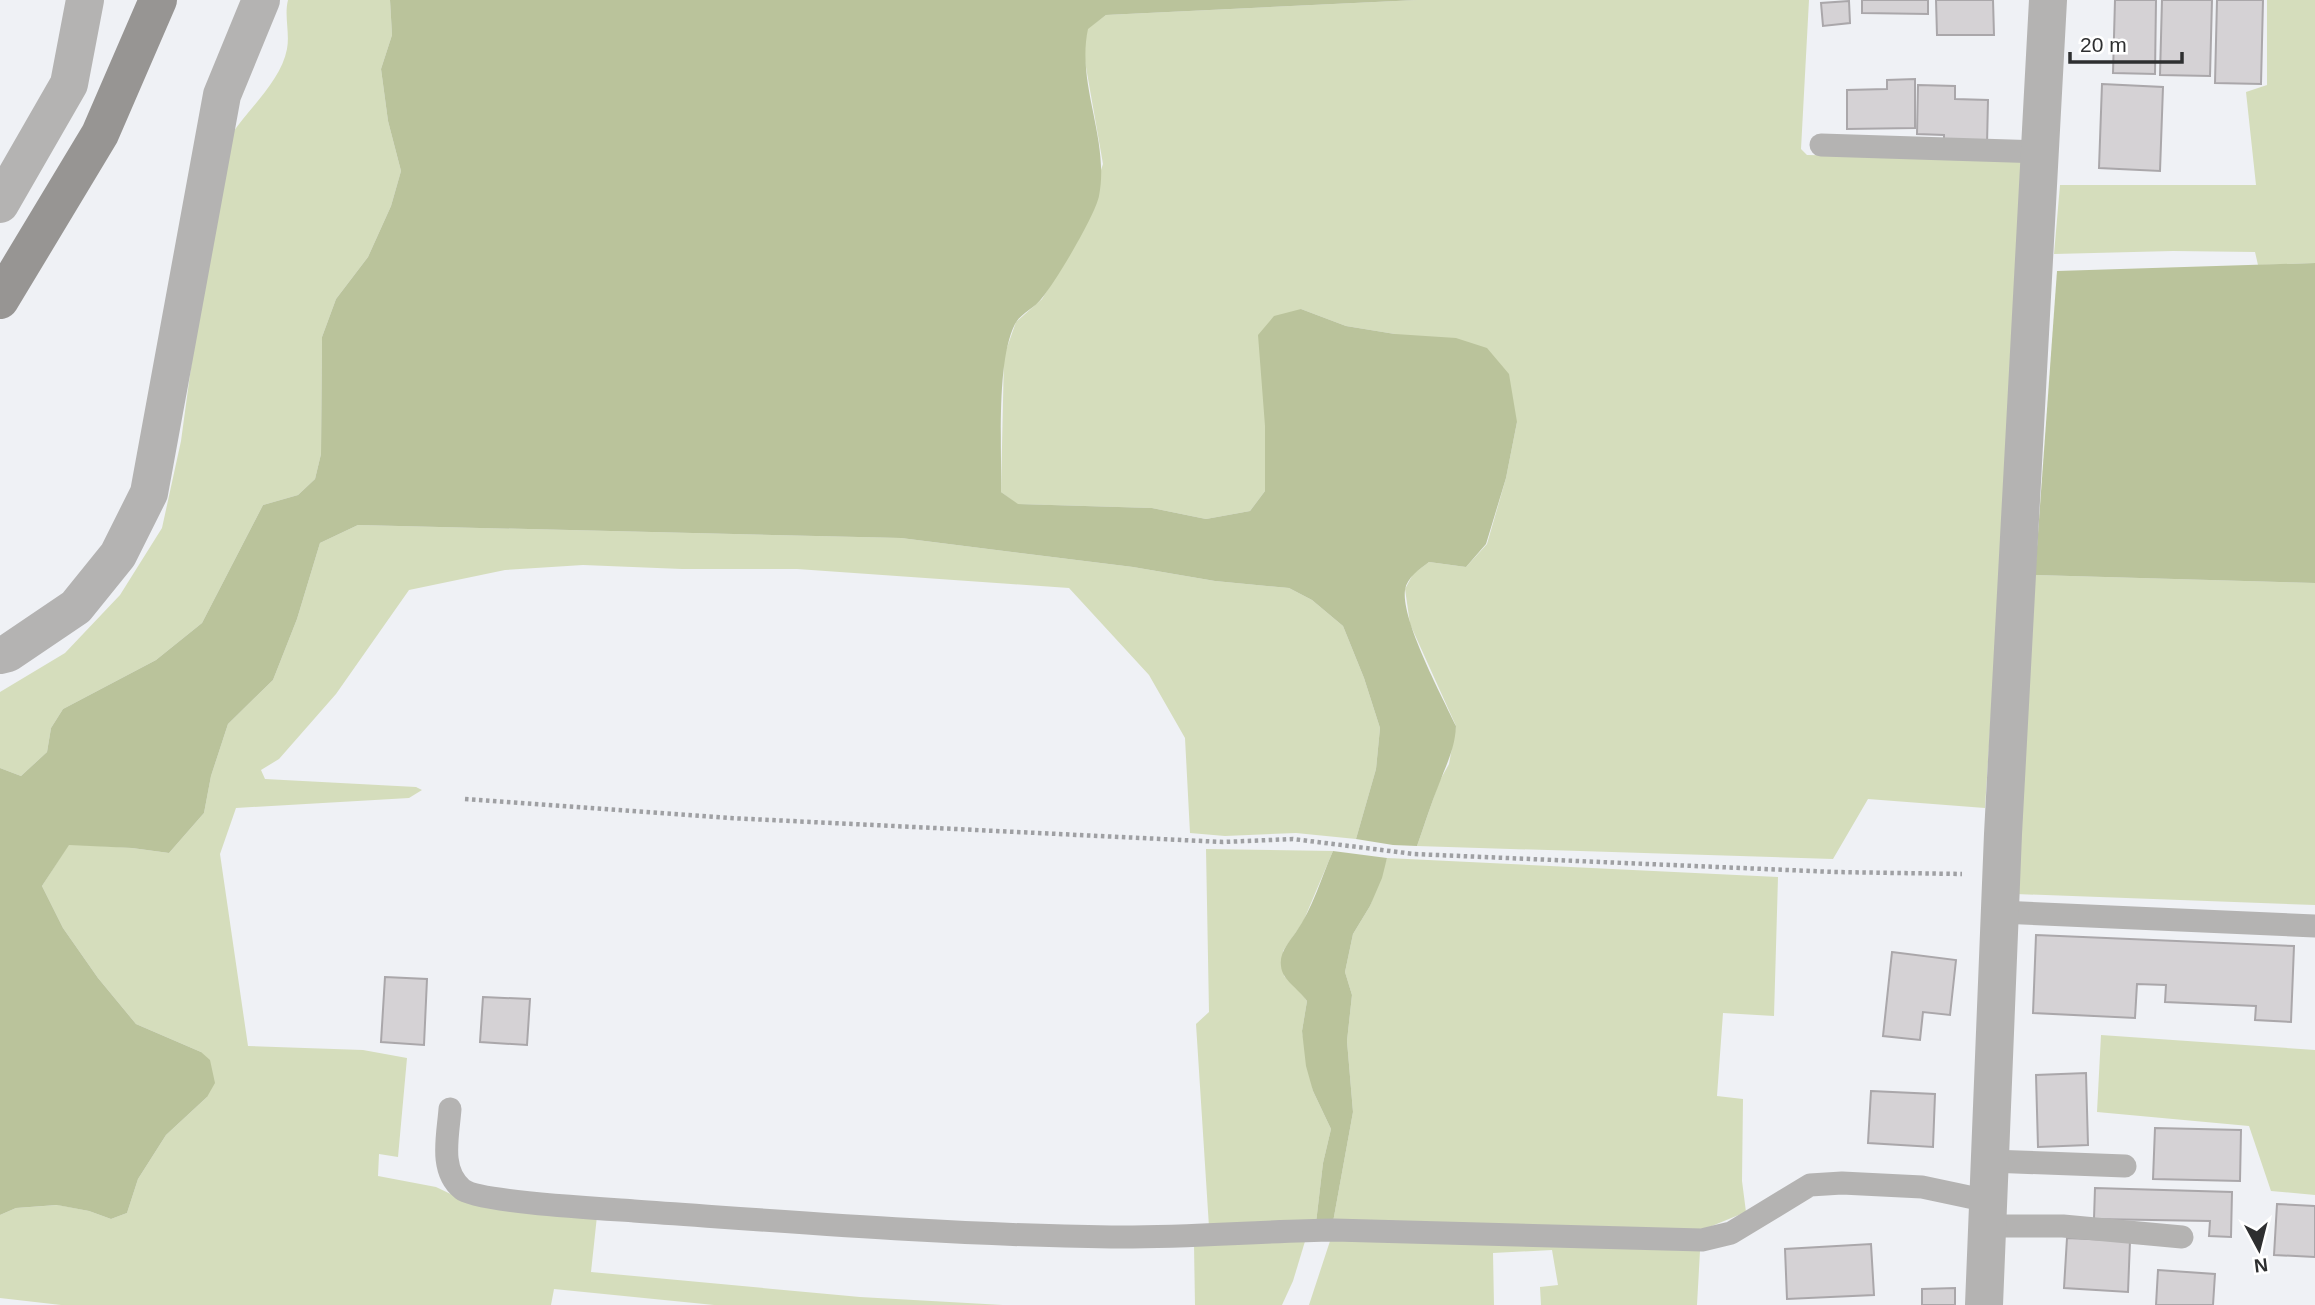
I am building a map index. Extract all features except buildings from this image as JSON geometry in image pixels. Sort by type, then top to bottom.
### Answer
[{"type":"main road","points":[[0,300],[100,134],[158,0]]},
{"type":"street","points":[[0,204],[69,84],[85,0]]},
{"type":"street","points":[[0,655],[8,653],[76,607],[118,555],[149,493],[222,95],[261,0]]},
{"type":"street","points":[[1984,1305],[2000,912],[2048,0]]},
{"type":"lane","points":[[1821,145],[2041,152]]},
{"type":"lane","points":[[2000,912],[2315,926]]},
{"type":"lane","points":[[450,1109],[446,1153],[450,1176],[464,1191],[505,1200],[599,1209],[986,1234],[1201,1237],[1288,1230],[1334,1230],[1702,1240],[1731,1233],[1810,1185],[1842,1183],[1922,1187],[1987,1213],[2063,1226],[2182,1237]]},
{"type":"lane","points":[[1990,1161],[2125,1166]]},
{"type":"path","points":[[465,799],[813,823],[1223,842],[1293,839],[1414,854],[1834,872],[2002,874]]},
{"type":"green space","points":[[288,0],[390,0],[392,35],[381,69],[388,121],[401,171],[391,206],[368,257],[336,299],[322,337],[321,454],[315,479],[298,495],[263,505],[202,623],[156,660],[63,709],[51,728],[47,752],[21,776],[0,768],[0,692],[65,653],[120,595],[162,528],[181,441],[197,323],[231,135],[271,83],[284,61],[288,43]]},
{"type":"green space","points":[[390,0],[1417,0],[1106,15],[1088,29],[1086,70],[1100,154],[1099,196],[1083,233],[1056,278],[1039,302],[1015,324],[1009,340],[1002,382],[1001,492],[1018,504],[1152,508],[1206,519],[1250,511],[1265,491],[1265,426],[1258,335],[1274,316],[1301,309],[1346,326],[1395,334],[1456,338],[1487,348],[1509,374],[1517,422],[1506,478],[1486,544],[1466,567],[1429,562],[1411,577],[1405,590],[1409,620],[1456,726],[1450,755],[1417,846],[1356,839],[1376,769],[1380,728],[1343,626],[1312,600],[1289,588],[1215,581],[1133,567],[901,538],[358,525],[320,543],[297,619],[273,680],[228,724],[211,776],[204,813],[169,853],[69,845],[42,886],[63,928],[98,978],[136,1024],[201,1052],[210,1060],[215,1083],[207,1097],[166,1135],[138,1179],[127,1213],[111,1219],[89,1211],[57,1205],[16,1208],[0,1215],[0,768],[21,776],[47,752],[51,728],[63,709],[156,660],[202,623],[263,505],[298,495],[315,479],[321,454],[322,337],[336,299],[368,257],[391,206],[401,171],[388,121],[381,69],[392,35]]},
{"type":"green space","points":[[1417,0],[1809,0],[1801,149],[1807,155],[2027,159],[1985,808],[1868,799],[1833,859],[1417,846],[1439,782],[1449,764],[1456,726],[1410,624],[1405,589],[1413,574],[1429,562],[1466,567],[1487,544],[1506,478],[1517,422],[1395,334],[1346,326],[1301,309],[1265,426],[1265,491],[1250,511],[1206,519],[1152,508],[1017,504],[1001,492],[1004,356],[1016,322],[1042,299],[1078,240],[1103,164],[1083,50],[1087,29],[1106,15]]},
{"type":"green space","points":[[2267,0],[2315,0],[2315,263],[2258,265],[2255,252],[2054,254],[2060,185],[2256,185],[2246,92],[2267,85]]},
{"type":"green space","points":[[2315,263],[2315,583],[2035,575],[2057,271]]},
{"type":"green space","points":[[358,525],[901,538],[1133,567],[1215,581],[1289,588],[1312,600],[1343,626],[1380,728],[1376,769],[1356,839],[1296,833],[1225,836],[1190,833],[1185,738],[1149,675],[1069,588],[797,569],[682,569],[583,565],[505,570],[409,590],[336,694],[279,759],[261,770],[265,779],[416,787],[422,790],[409,798],[236,808],[220,854],[248,1046],[363,1050],[407,1058],[398,1157],[379,1154],[378,1176],[436,1187],[459,1198],[597,1216],[591,1272],[860,1297],[1003,1305],[714,1305],[554,1289],[551,1305],[61,1305],[0,1298],[0,1215],[16,1208],[58,1205],[89,1211],[111,1219],[127,1213],[138,1179],[166,1135],[207,1097],[201,1052],[136,1024],[98,978],[63,928],[42,886],[69,844],[169,853],[204,813],[211,776],[228,724],[273,680],[297,619],[320,543]]},
{"type":"green space","points":[[2035,575],[2315,583],[2315,905],[2016,894]]},
{"type":"green space","points":[[1206,849],[1333,851],[1303,922],[1283,951],[1284,976],[1307,1001],[1302,1031],[1313,1091],[1331,1129],[1323,1163],[1316,1223],[1209,1227],[1196,1024],[1209,1012]]},
{"type":"green space","points":[[1333,851],[1387,858],[1370,906],[1353,934],[1345,972],[1352,995],[1347,1041],[1353,1112],[1333,1222],[1316,1223],[1323,1163],[1331,1129],[1313,1091],[1306,1066],[1302,1031],[1307,1001],[1284,976],[1281,961],[1285,948],[1307,913]]},
{"type":"green space","points":[[1387,858],[1778,877],[1774,1016],[1723,1013],[1717,1096],[1743,1099],[1742,1181],[1746,1212],[1707,1228],[1676,1232],[1333,1222],[1353,1112],[1347,1041],[1352,995],[1345,972],[1353,934],[1370,906]]},
{"type":"green space","points":[[2101,1035],[2315,1050],[2315,1195],[2271,1191],[2249,1126],[2097,1112]]},
{"type":"green space","points":[[1306,1238],[1293,1281],[1282,1305],[1195,1305],[1194,1245]]},
{"type":"green space","points":[[1331,1238],[1700,1251],[1697,1305],[1541,1305],[1540,1287],[1558,1285],[1552,1250],[1493,1253],[1494,1305],[1309,1305]]}]
